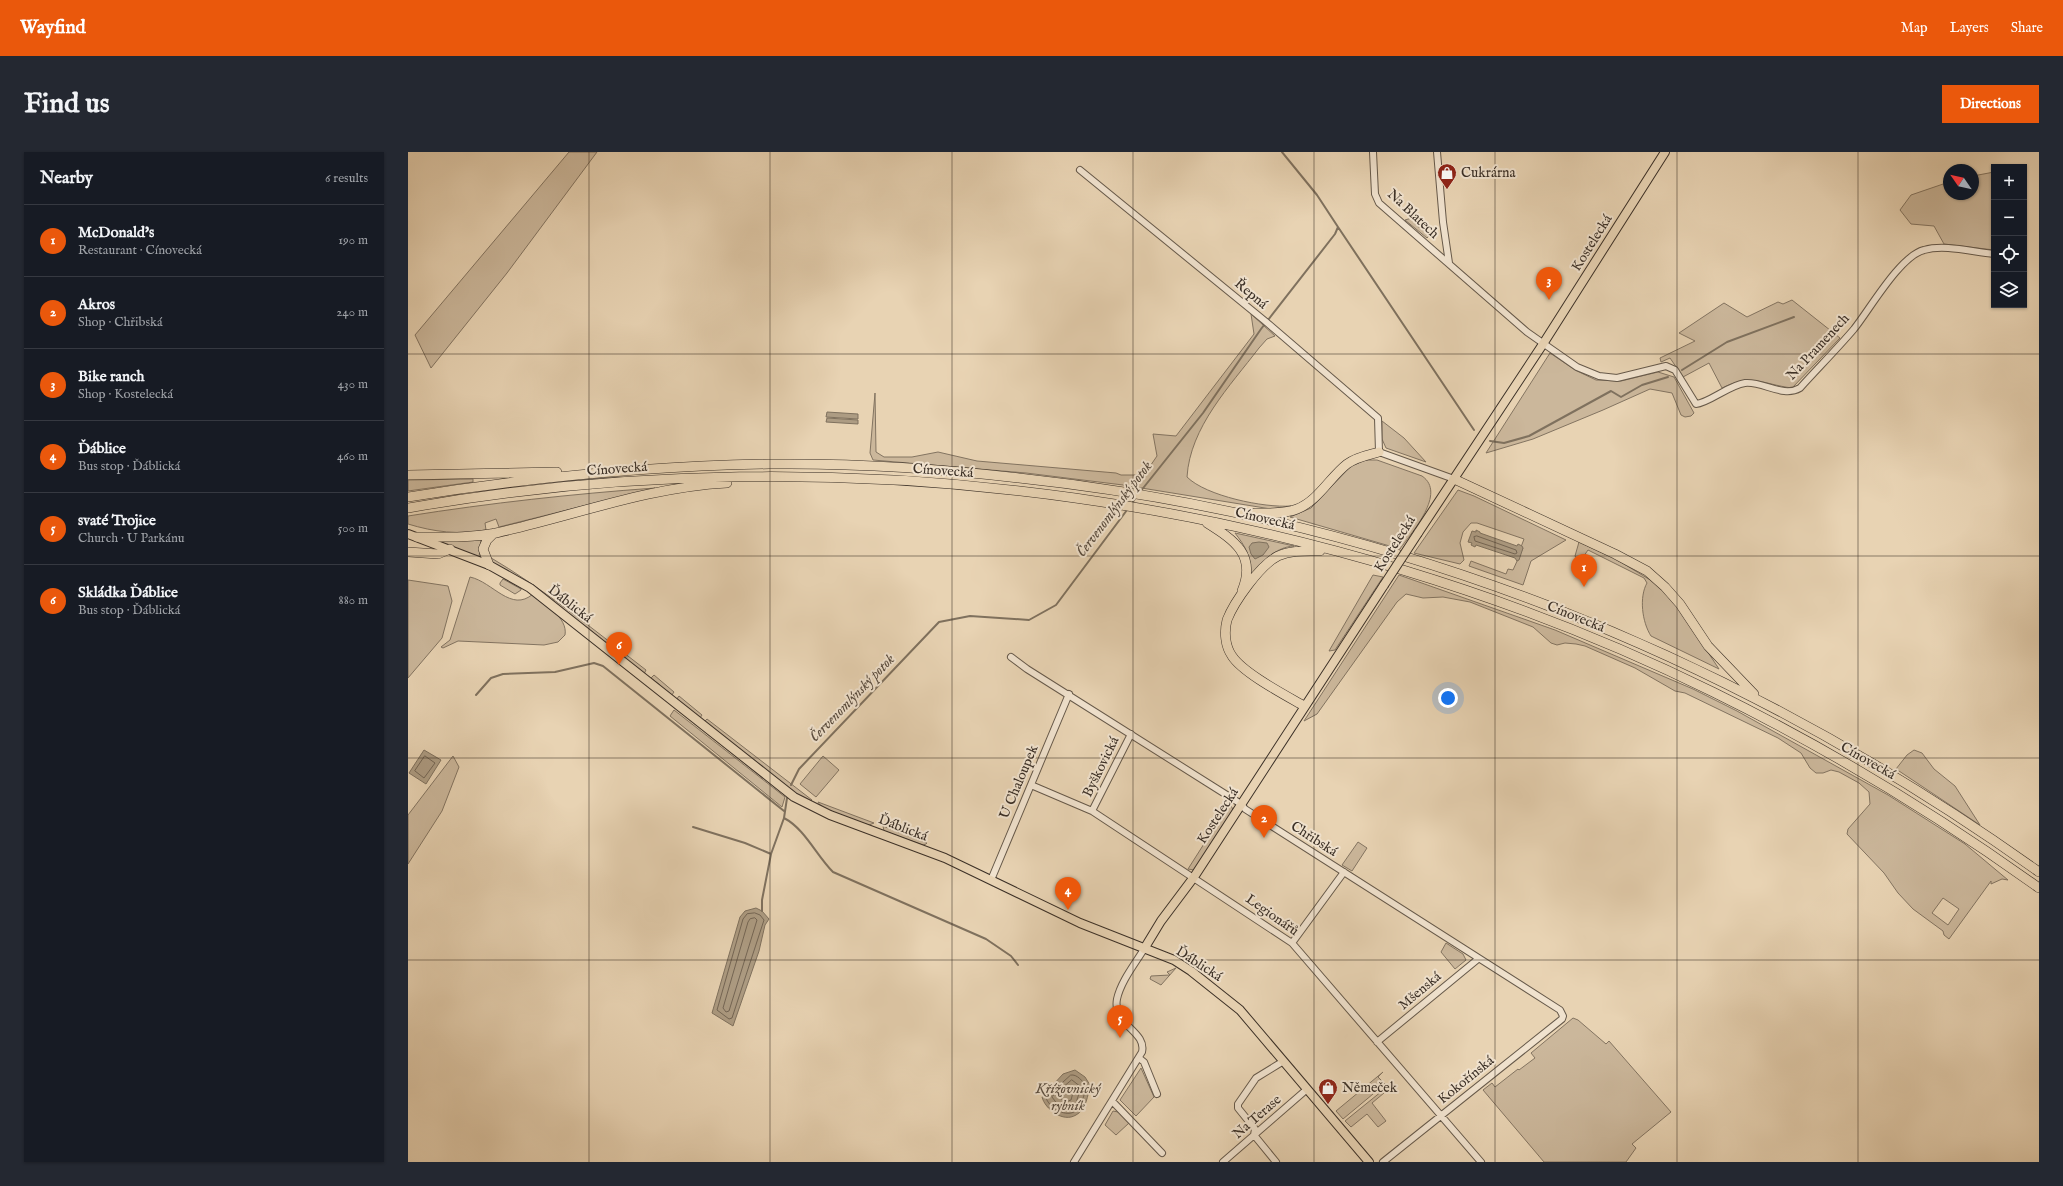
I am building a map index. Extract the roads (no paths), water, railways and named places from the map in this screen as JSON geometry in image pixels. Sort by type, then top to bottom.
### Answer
[{"type":"highway","points":[[1240,513],[1285,512],[1298,508],[1308,503],[1348,463],[1358,458],[1379,452]]},
{"type":"highway","name":"Cínovecká","points":[[408,496],[634,470],[772,464],[865,465],[976,473],[1127,492],[1240,513],[1382,550],[1496,586],[1604,628],[1677,660],[1759,699],[1884,769],[1947,809],[2039,872]]},
{"type":"highway","points":[[408,475],[509,474],[634,470]]},
{"type":"highway","name":"Cínovecká","points":[[408,508],[451,501],[601,484],[716,478],[811,478],[975,487],[1119,505],[1200,519],[1332,550],[1438,582],[1524,611],[1652,664],[1714,692],[1812,744],[1934,816],[2038,887]]},
{"type":"highway","points":[[412,536],[445,537],[494,533],[657,492],[720,483],[811,478]]},
{"type":"highway","points":[[1454,479],[1615,554],[1646,571],[1665,587],[1680,604],[1708,646],[1759,699]]},
{"type":"highway","points":[[1200,519],[1231,539],[1245,558],[1246,576],[1238,602]]},
{"type":"highway","points":[[489,565],[483,549],[487,540],[494,533]]},
{"type":"highway","points":[[408,552],[438,554],[450,549]]},
{"type":"highway","points":[[1304,706],[1245,669],[1232,656],[1225,631],[1227,621],[1238,602],[1262,568],[1278,556],[1294,551],[1332,550]]},
{"type":"main road","name":"Kostelecká","points":[[1144,949],[1161,921],[1194,877],[1304,706],[1543,344],[1665,152]]},
{"type":"main road","name":"Ďáblická","points":[[412,536],[450,549],[489,565],[530,588],[794,796],[830,815],[945,858],[1080,923],[1174,960],[1218,992],[1252,1024],[1282,1062],[1369,1162]]},
{"type":"street","name":"Na Blatech","points":[[1373,152],[1375,194],[1379,203],[1527,332],[1543,344]]},
{"type":"street","points":[[1437,152],[1443,222],[1449,263]]},
{"type":"street","name":"Řepná","points":[[1080,170],[1267,323],[1378,418],[1379,452]]},
{"type":"street","name":"Na Pramenech","points":[[1543,344],[1577,367],[1599,376],[1616,378],[1657,367],[1666,366],[1672,368],[1678,374],[1696,404],[1737,385],[1745,383],[1791,392],[1800,388],[1845,339],[1876,300],[1896,270],[1907,259],[1924,250],[1936,249],[1991,254]]},
{"type":"street","points":[[1379,452],[1454,479]]},
{"type":"street","name":"Chřibská","points":[[1011,656],[1027,669],[1069,694],[1241,804],[1245,809],[1560,1010],[1563,1016]]},
{"type":"street","name":"U Chaloupek","points":[[991,880],[1069,694]]},
{"type":"street","name":"Byškovická","points":[[1092,812],[1131,734]]},
{"type":"street","name":"Legionářů","points":[[1031,785],[1092,812],[1194,877],[1292,943],[1480,1162]]},
{"type":"street","points":[[1292,943],[1344,872]]},
{"type":"street","points":[[1074,1162],[1139,1058],[1142,1050],[1141,1043],[1137,1036],[1122,1021],[1117,1007],[1121,988],[1144,949]]},
{"type":"street","name":"Mšenská","points":[[1377,1042],[1478,959]]},
{"type":"street","name":"Kokořínská","points":[[1383,1162],[1562,1019],[1563,1016]]},
{"type":"street","points":[[1139,1058],[1144,1062],[1157,1094]]},
{"type":"street","points":[[1276,1162],[1254,1135],[1254,1129],[1238,1108],[1238,1104],[1256,1078],[1282,1062]]},
{"type":"street","name":"Na Terase","points":[[1223,1162],[1306,1090]]},
{"type":"street","points":[[1112,1101],[1162,1153]]},
{"type":"water","points":[[827,412],[858,414],[858,419],[826,417]]},
{"type":"water","points":[[827,418],[858,420],[858,424],[826,422]]},
{"type":"water","points":[[1476,530],[1480,533],[1517,546],[1518,544],[1522,546],[1523,548],[1519,560],[1517,561],[1515,558],[1476,545],[1475,547],[1471,545],[1472,543],[1468,542],[1472,531],[1476,532]]},
{"type":"water","points":[[1252,543],[1267,543],[1269,547],[1263,555],[1255,559],[1251,554],[1249,547]]},
{"type":"water","points":[[424,750],[441,760],[426,784],[409,773]]},
{"type":"water","points":[[756,908],[762,911],[769,919],[765,925],[759,951],[733,1026],[712,1013],[740,917],[745,911]]},
{"type":"water","name":"Křížovnický rybník","points":[[1075,1070],[1085,1077],[1090,1085],[1086,1102],[1082,1110],[1076,1115],[1071,1117],[1060,1116],[1055,1114],[1047,1106],[1042,1097],[1063,1074]]},
{"type":"waterway","name":"Červenomlýnský potok","points":[[1140,492],[1203,413],[1261,329],[1335,234],[1338,227],[1317,195],[1282,152]]},
{"type":"waterway","points":[[1338,227],[1474,430]]},
{"type":"waterway","points":[[1682,370],[1727,342],[1794,317]]},
{"type":"waterway","points":[[1490,441],[1504,443],[1529,436],[1611,391],[1621,397],[1642,385],[1668,377]]},
{"type":"waterway","name":"Červenomlýnský potok","points":[[1131,505],[1136,497]]},
{"type":"waterway","name":"Červenomlýnský potok","points":[[791,785],[799,769],[939,622],[970,616],[1029,620],[1056,605],[1127,510]]},
{"type":"waterway","points":[[476,695],[491,678],[503,674],[555,672],[594,663],[603,666],[784,811]]},
{"type":"waterway","name":"Červenomlýnský potok","points":[[762,911],[762,900],[771,854],[784,818],[787,798]]},
{"type":"waterway","points":[[784,818],[804,835],[833,872],[986,939],[1011,956],[1018,965]]},
{"type":"waterway","points":[[693,827],[745,843],[771,854]]},
{"type":"place","name":"Cukrárna","points":[[1447,190]]},
{"type":"place","name":"Bike ranch","points":[[1549,300]]},
{"type":"place","name":"McDonald's","points":[[1584,587]]},
{"type":"place","name":"Skládka Ďáblice","points":[[619,665]]},
{"type":"place","name":"Akros","points":[[1264,838]]},
{"type":"place","name":"Ďáblice","points":[[1068,910]]},
{"type":"place","name":"svaté Trojice","points":[[1120,1038]]},
{"type":"place","name":"Němeček","points":[[1328,1105]]}]
